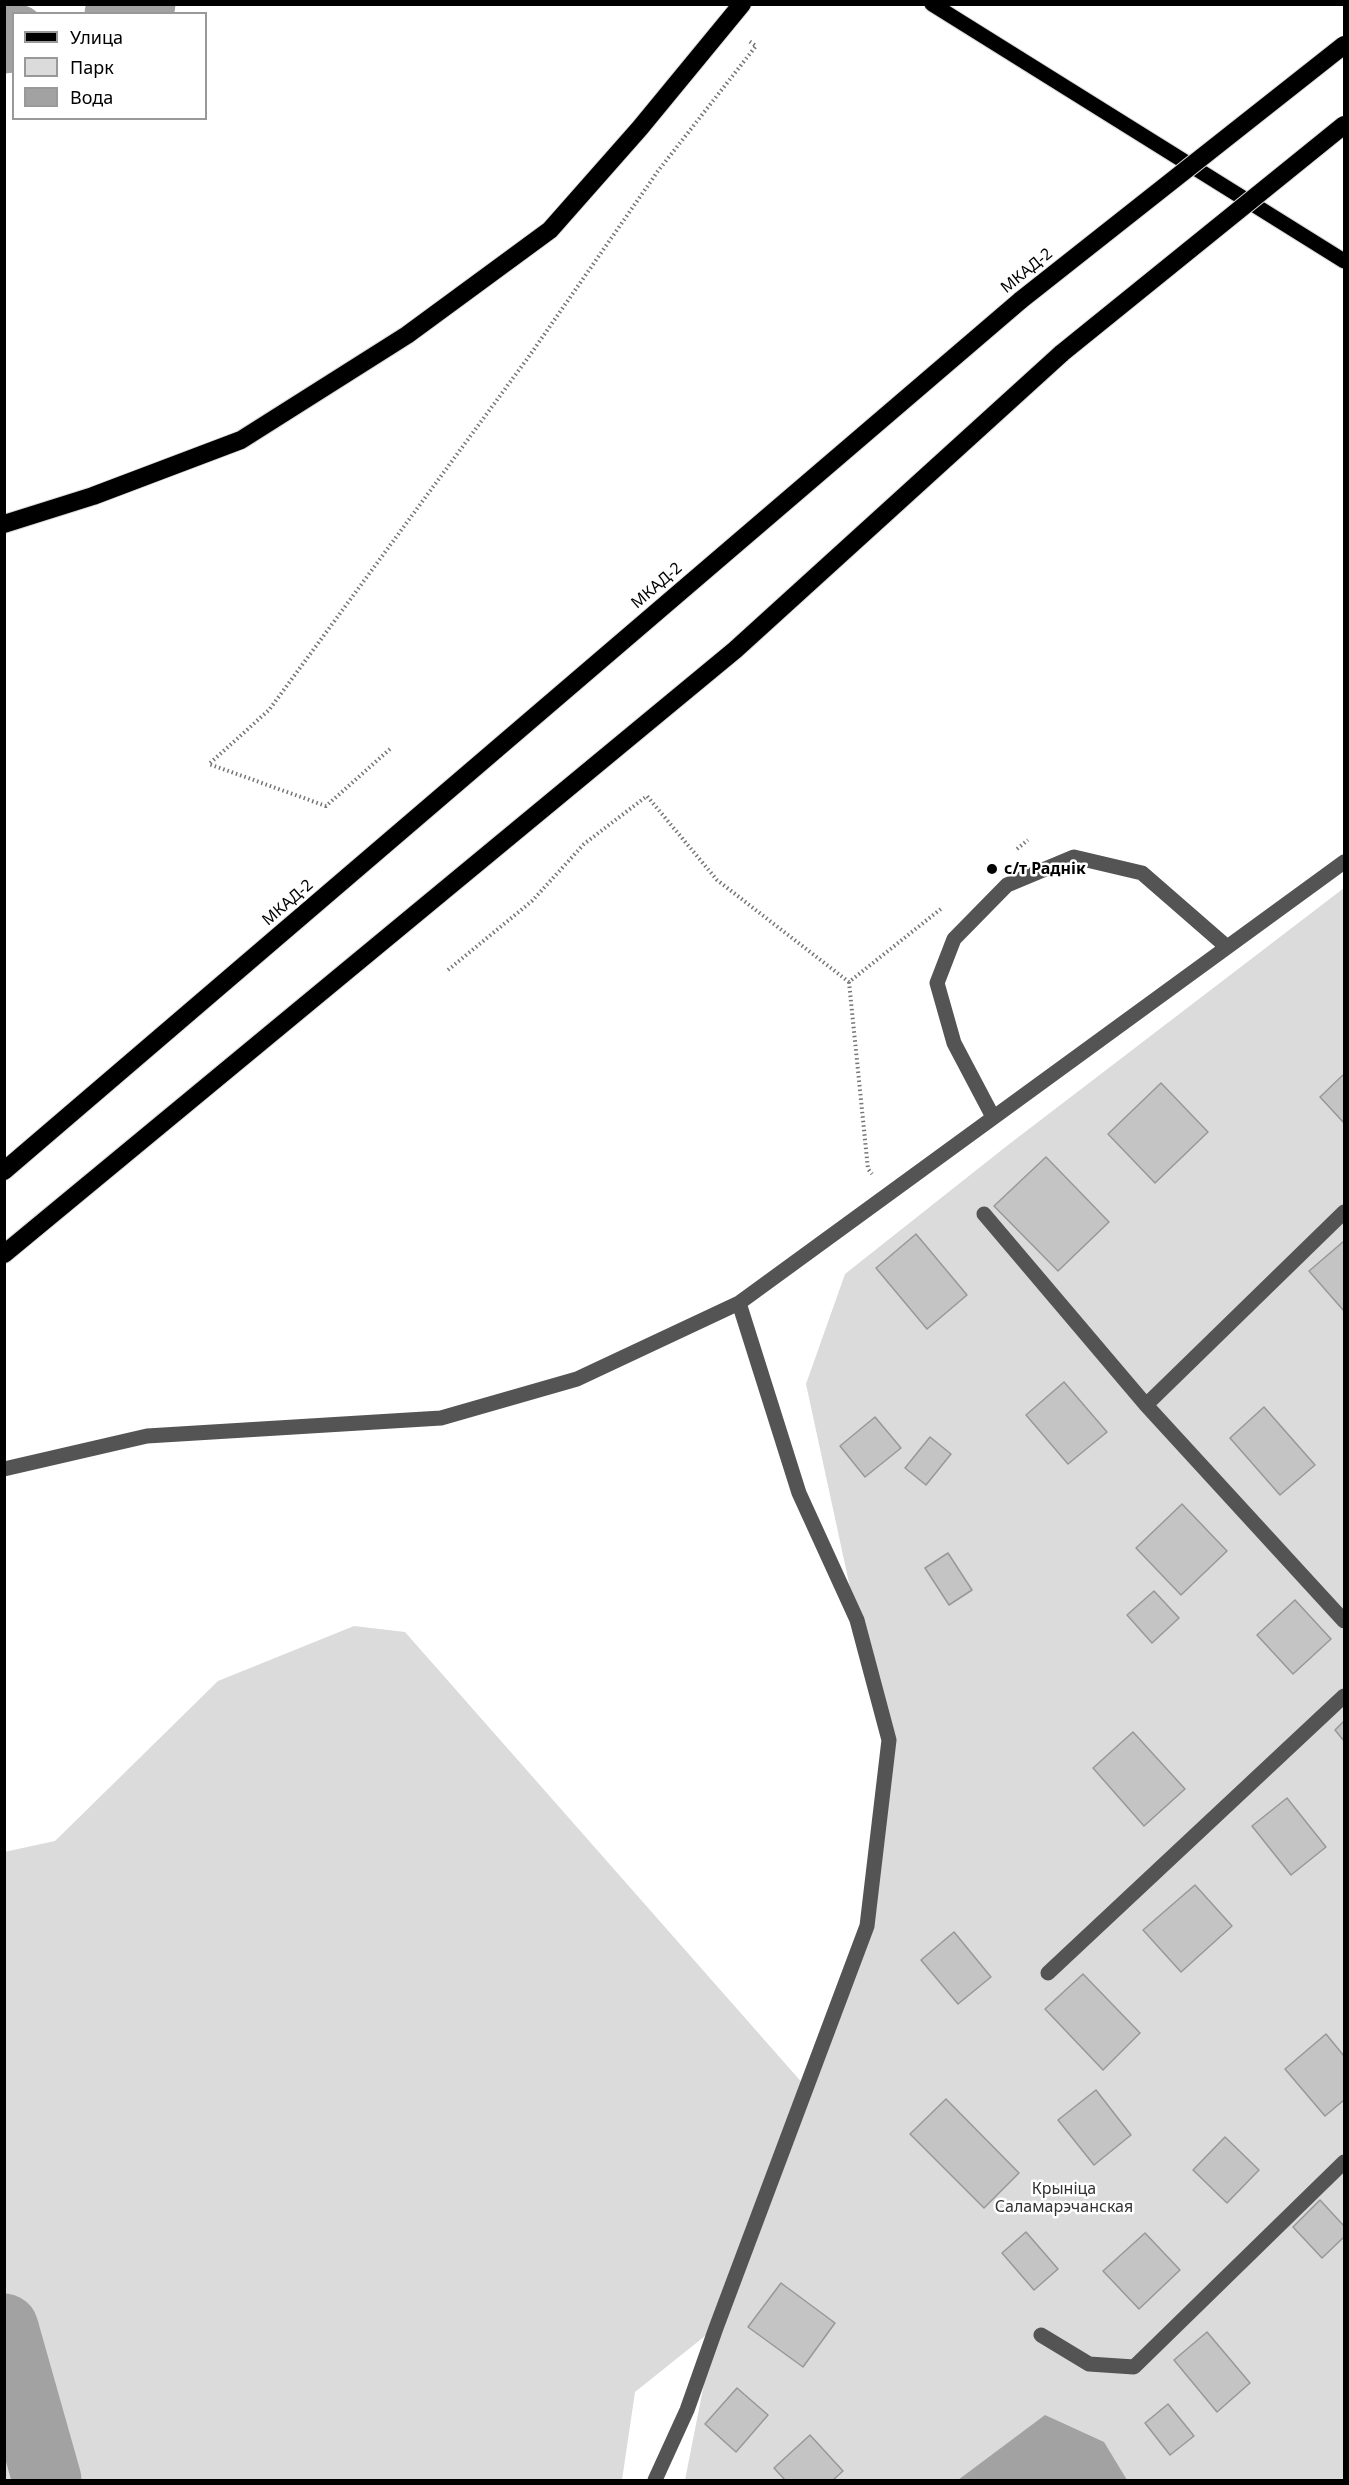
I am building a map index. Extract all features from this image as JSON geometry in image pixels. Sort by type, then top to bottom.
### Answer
[{"type":"highway","points":[[4,524],[93,496],[241,440],[407,335],[550,230],[640,128],[742,4]]},
{"type":"highway","name":"МКАД-2","points":[[4,1171],[1022,300],[1344,44]]},
{"type":"highway","points":[[4,1254],[735,650],[1062,353],[1344,125]]},
{"type":"highway","points":[[4,1166],[25,1154]]},
{"type":"main road","points":[[932,4],[1344,261]]},
{"type":"street","points":[[993,1117],[954,1043],[938,983],[954,939],[1007,885],[1074,857],[1142,873],[1227,947]]},
{"type":"street","points":[[4,1469],[147,1436],[441,1418],[577,1378],[739,1303],[1344,862]]},
{"type":"street","points":[[1146,1405],[1344,1212]]},
{"type":"street","points":[[984,1214],[1146,1405],[1344,1621]]},
{"type":"street","points":[[655,2481],[687,2410],[867,1926],[889,1740],[857,1620],[799,1493],[739,1303]]},
{"type":"street","points":[[1048,1973],[1344,1696]]},
{"type":"street","points":[[1041,2335],[1089,2364],[1134,2367],[1344,2162]]},
{"type":"path","points":[[390,749],[326,806],[209,764],[269,710],[530,355],[658,171],[756,46],[727,25]]},
{"type":"path","points":[[448,970],[532,901],[584,844],[647,796],[717,880],[849,982],[868,1169],[887,1194]]},
{"type":"path","points":[[1010,855],[1028,840]]},
{"type":"path","points":[[849,982],[947,904]]},
{"type":"green space","name":"Крыніца Саламарэчанская","points":[[1344,888],[1344,2480],[685,2480],[715,2328],[635,2392],[622,2480],[5,2480],[4,1852],[55,1841],[218,1681],[354,1626],[405,1632],[805,2086],[867,1926],[889,1740],[857,1620],[806,1384],[845,1274],[1008,1145]]},
{"type":"water","points":[[1045,2415],[1104,2442],[1127,2480],[958,2480]]},
{"type":"building","points":[[1344,1074],[1344,1123],[1320,1097]]},
{"type":"building","points":[[1161,1083],[1208,1132],[1155,1183],[1108,1134]]},
{"type":"building","points":[[1046,1157],[1109,1222],[1058,1271],[994,1206]]},
{"type":"building","points":[[916,1234],[967,1295],[927,1329],[876,1268]]},
{"type":"building","points":[[1344,1241],[1344,1311],[1309,1271]]},
{"type":"building","points":[[1064,1382],[1107,1432],[1068,1464],[1026,1415]]},
{"type":"building","points":[[1264,1407],[1315,1465],[1280,1495],[1230,1438]]},
{"type":"building","points":[[875,1417],[901,1448],[865,1477],[840,1446]]},
{"type":"building","points":[[930,1437],[951,1454],[926,1485],[905,1468]]},
{"type":"building","points":[[1182,1504],[1227,1551],[1181,1595],[1136,1548]]},
{"type":"building","points":[[948,1553],[972,1590],[949,1605],[925,1568]]},
{"type":"building","points":[[1154,1591],[1179,1618],[1152,1643],[1127,1615]]},
{"type":"building","points":[[1295,1600],[1331,1639],[1293,1674],[1257,1635]]},
{"type":"building","points":[[1344,1721],[1344,1741],[1335,1730]]},
{"type":"building","points":[[1133,1732],[1185,1789],[1144,1826],[1093,1768]]},
{"type":"building","points":[[1287,1798],[1326,1847],[1291,1875],[1252,1826]]},
{"type":"building","points":[[1195,1885],[1232,1926],[1181,1972],[1143,1930]]},
{"type":"building","points":[[954,1932],[991,1977],[958,2004],[921,1960]]},
{"type":"building","points":[[1083,1974],[1140,2033],[1103,2070],[1045,2009]]},
{"type":"building","points":[[1326,2034],[1344,2056],[1344,2100],[1325,2116],[1285,2069]]},
{"type":"building","points":[[1096,2090],[1131,2135],[1094,2165],[1058,2120]]},
{"type":"building","points":[[946,2099],[1019,2173],[984,2208],[910,2134]]},
{"type":"building","points":[[1225,2137],[1259,2170],[1227,2203],[1193,2170]]},
{"type":"building","points":[[1320,2200],[1344,2226],[1344,2237],[1322,2258],[1293,2227]]},
{"type":"building","points":[[1026,2232],[1058,2269],[1034,2290],[1002,2253]]},
{"type":"building","points":[[1145,2233],[1180,2270],[1139,2309],[1103,2271]]},
{"type":"building","points":[[781,2283],[835,2323],[803,2367],[748,2327]]},
{"type":"building","points":[[1207,2332],[1250,2383],[1217,2412],[1174,2360]]},
{"type":"building","points":[[737,2388],[768,2415],[736,2452],[705,2424]]},
{"type":"building","points":[[1168,2404],[1194,2436],[1170,2455],[1145,2423]]},
{"type":"building","points":[[810,2435],[843,2471],[833,2480],[785,2480],[774,2468]]},
{"type":"waterway","points":[[123,12],[141,4]]},
{"type":"waterway","points":[[4,39],[12,38]]},
{"type":"waterway","points":[[4,2328],[47,2480]]},
{"type":"place","name":"с/т Раднік","points":[[992,869]]}]
